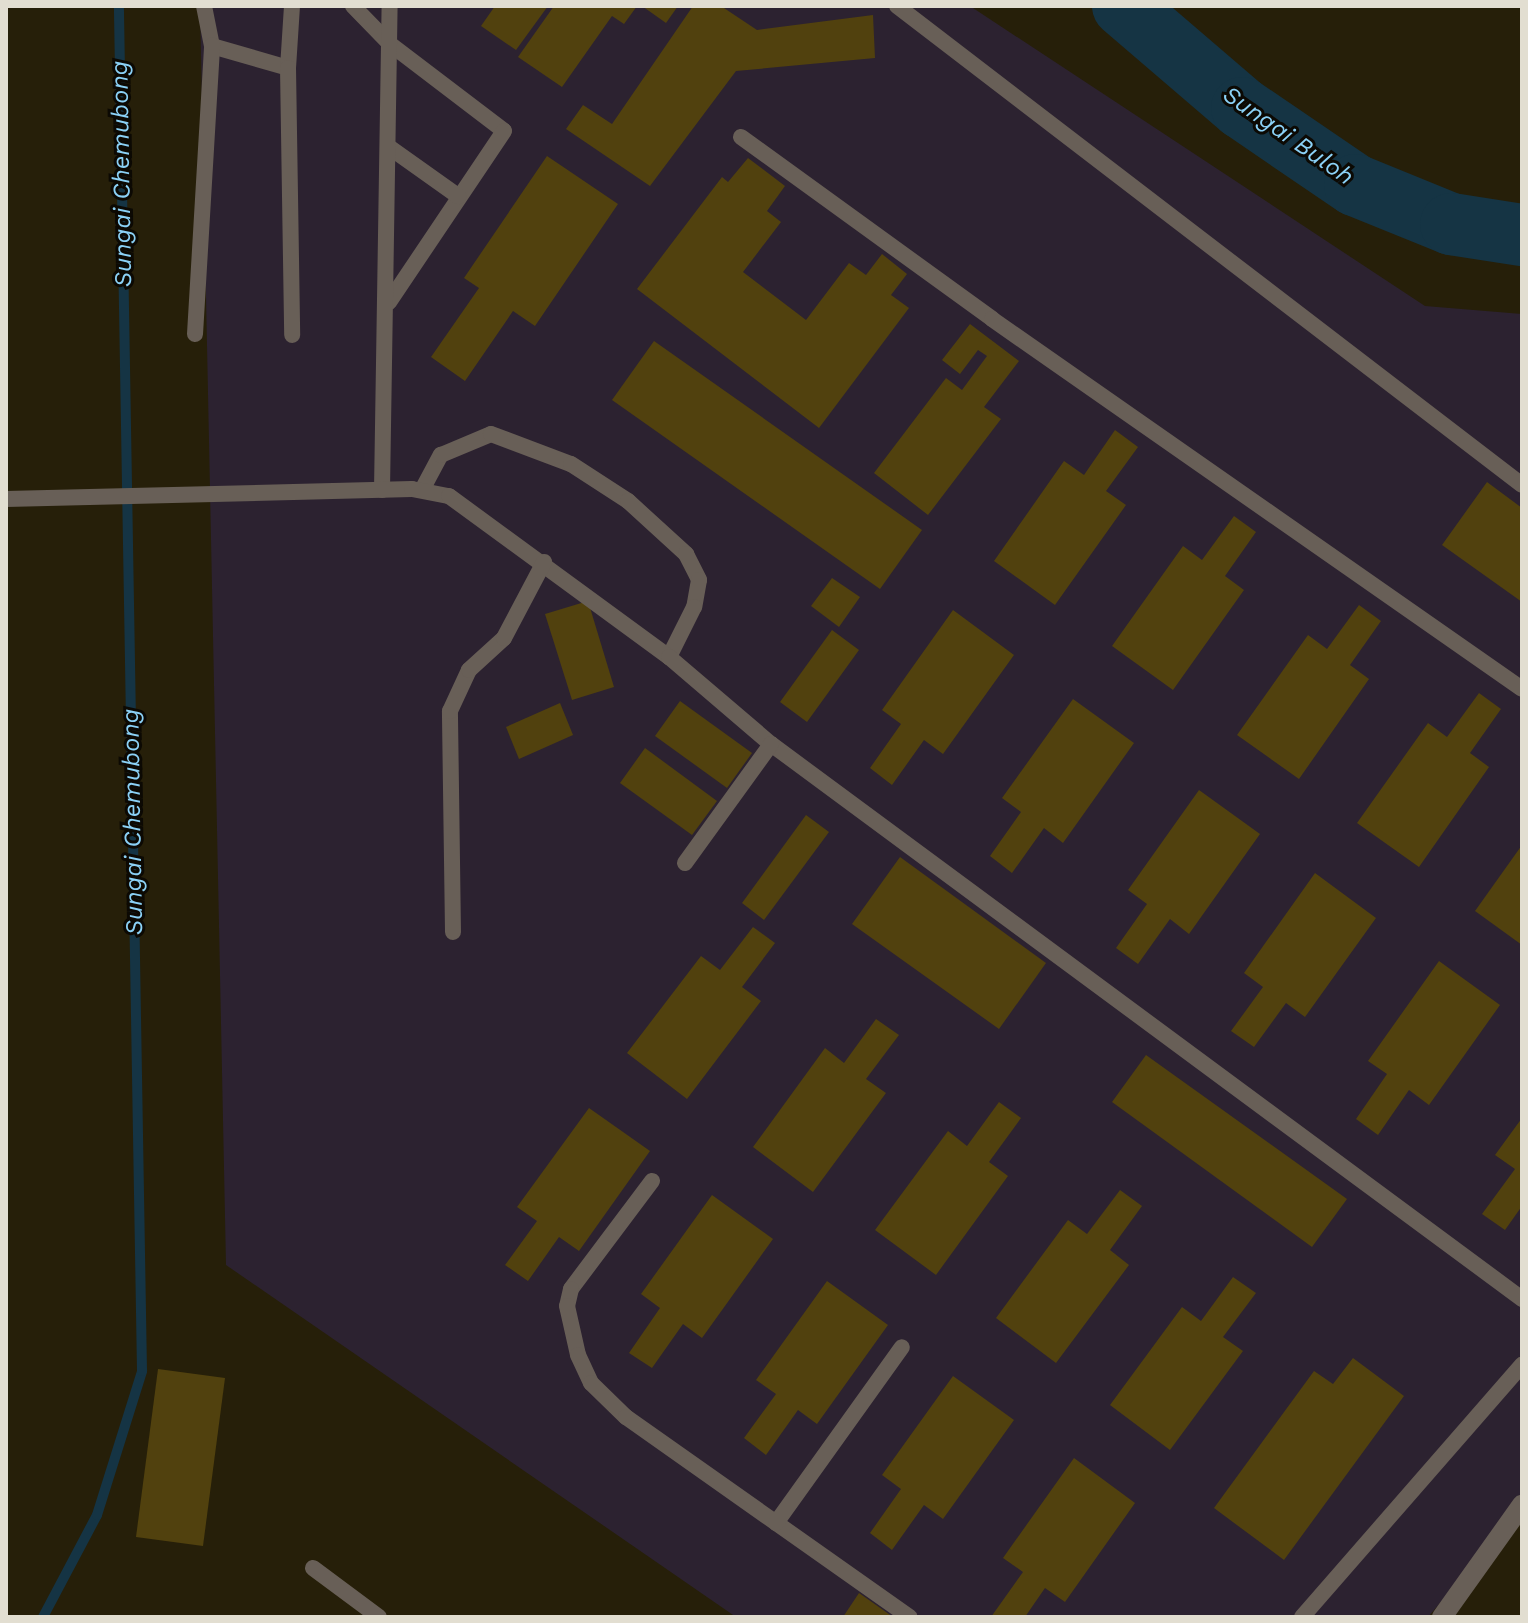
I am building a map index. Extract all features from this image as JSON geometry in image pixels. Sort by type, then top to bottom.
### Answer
[{"type":"street","points":[[1442,1617],[1522,1505]]},
{"type":"lane","points":[[195,334],[212,46],[204,6]]},
{"type":"lane","points":[[292,6],[288,68],[292,335]]},
{"type":"lane","points":[[353,6],[390,44],[504,131],[388,304]]},
{"type":"lane","points":[[382,490],[388,304],[390,6]]},
{"type":"lane","points":[[897,6],[1522,485]]},
{"type":"lane","points":[[212,46],[288,68]]},
{"type":"lane","points":[[741,137],[1005,328],[1522,689]]},
{"type":"lane","points":[[389,147],[458,196]]},
{"type":"lane","points":[[422,490],[441,455],[491,434],[571,464],[628,501],[686,554],[699,580],[694,607],[669,657]]},
{"type":"lane","points":[[6,499],[382,490],[422,490],[449,496],[544,562],[669,657],[771,744],[1522,1299]]},
{"type":"lane","points":[[453,932],[450,711],[469,670],[504,638],[544,562]]},
{"type":"lane","points":[[685,863],[771,744]]},
{"type":"lane","points":[[652,1181],[571,1289],[567,1306],[578,1355],[602,1398],[910,1617]]},
{"type":"lane","points":[[776,1523],[902,1347]]},
{"type":"lane","points":[[1302,1617],[1522,1365]]},
{"type":"lane","points":[[313,1568],[379,1617]]},
{"type":"shaded area","points":[[200,6],[970,6],[1425,306],[1522,314],[1522,1508],[1428,1617],[736,1617],[226,1265]]},
{"type":"building","points":[[495,6],[548,6],[516,50],[481,26]]},
{"type":"building","points":[[554,6],[637,6],[624,24],[612,16],[562,87],[518,57]]},
{"type":"building","points":[[642,6],[678,6],[666,23]]},
{"type":"building","points":[[693,6],[721,6],[757,30],[873,15],[875,58],[736,71],[650,186],[566,129],[583,105],[612,124]]},
{"type":"building","points":[[547,156],[618,204],[535,326],[513,311],[465,381],[431,357],[479,288],[464,278]]},
{"type":"building","points":[[748,158],[785,186],[767,211],[781,222],[743,272],[806,320],[849,263],[866,275],[882,254],[907,274],[891,295],[909,308],[819,428],[637,289],[722,177],[728,182]]},
{"type":"building","points":[[970,324],[1019,361],[984,407],[1001,419],[928,515],[874,473],[946,378],[962,390],[987,356],[978,350],[960,374],[942,360]]},
{"type":"building","points":[[654,341],[922,530],[880,589],[612,400]]},
{"type":"building","points":[[1115,430],[1138,447],[1106,491],[1126,505],[1055,605],[994,561],[1064,461],[1084,475]]},
{"type":"building","points":[[1487,482],[1522,508],[1522,602],[1442,545]]},
{"type":"building","points":[[1234,516],[1256,532],[1225,576],[1244,590],[1173,690],[1112,646],[1183,546],[1202,560]]},
{"type":"building","points":[[832,578],[860,597],[839,627],[811,606]]},
{"type":"building","points":[[588,601],[614,687],[572,700],[545,614]]},
{"type":"building","points":[[1359,605],[1381,621],[1350,665],[1369,679],[1299,779],[1237,735],[1308,635],[1327,649]]},
{"type":"building","points":[[953,610],[1014,655],[943,754],[924,740],[892,785],[870,768],[901,724],[882,710]]},
{"type":"building","points":[[832,630],[859,650],[807,722],[780,702]]},
{"type":"building","points":[[1479,693],[1501,709],[1470,753],[1489,767],[1419,867],[1357,823],[1428,723],[1447,737]]},
{"type":"building","points":[[1073,699],[1134,743],[1063,843],[1044,828],[1012,873],[990,856],[1021,812],[1002,798]]},
{"type":"building","points":[[680,701],[752,753],[727,788],[655,736]]},
{"type":"building","points":[[560,703],[573,735],[519,759],[506,727]]},
{"type":"building","points":[[645,748],[717,801],[692,835],[620,783]]},
{"type":"building","points":[[1199,790],[1260,834],[1189,934],[1170,919],[1138,964],[1116,948],[1147,904],[1128,890]]},
{"type":"building","points":[[806,815],[829,832],[764,920],[742,903]]},
{"type":"building","points":[[1522,845],[1522,945],[1475,911]]},
{"type":"building","points":[[900,857],[1046,963],[999,1029],[852,924]]},
{"type":"building","points":[[1315,873],[1376,918],[1305,1017],[1286,1003],[1254,1047],[1231,1031],[1263,987],[1244,973]]},
{"type":"building","points":[[753,927],[775,943],[742,987],[761,1001],[687,1099],[627,1053],[701,956],[720,970]]},
{"type":"building","points":[[1439,961],[1500,1005],[1429,1105],[1409,1090],[1378,1135],[1356,1119],[1387,1074],[1368,1061]]},
{"type":"building","points":[[876,1019],[899,1035],[866,1079],[886,1093],[813,1192],[753,1147],[825,1048],[844,1063]]},
{"type":"building","points":[[1146,1055],[1347,1199],[1312,1247],[1112,1102]]},
{"type":"building","points":[[999,1102],[1021,1118],[989,1162],[1008,1176],[936,1275],[875,1230],[948,1131],[967,1146]]},
{"type":"building","points":[[589,1108],[650,1151],[579,1251],[559,1237],[528,1281],[505,1265],[537,1221],[517,1207]]},
{"type":"building","points":[[1522,1118],[1522,1206],[1505,1230],[1482,1214],[1515,1169],[1495,1155]]},
{"type":"building","points":[[1120,1190],[1142,1206],[1110,1250],[1129,1265],[1056,1363],[996,1318],[1068,1220],[1087,1234]]},
{"type":"building","points":[[712,1195],[773,1239],[702,1338],[683,1324],[652,1368],[629,1353],[660,1308],[641,1294]]},
{"type":"building","points":[[1233,1277],[1256,1293],[1223,1337],[1243,1351],[1170,1450],[1110,1405],[1182,1307],[1201,1321]]},
{"type":"building","points":[[827,1281],[888,1325],[817,1424],[798,1410],[766,1455],[744,1438],[776,1394],[756,1380]]},
{"type":"building","points":[[1353,1358],[1404,1396],[1284,1560],[1214,1508],[1314,1371],[1333,1384]]},
{"type":"building","points":[[158,1369],[225,1378],[203,1546],[136,1537]]},
{"type":"building","points":[[953,1376],[1014,1420],[943,1519],[924,1505],[892,1550],[870,1533],[901,1489],[882,1475]]},
{"type":"building","points":[[1074,1458],[1135,1503],[1065,1602],[1045,1588],[1025,1617],[991,1617],[1023,1572],[1003,1558]]},
{"type":"building","points":[[859,1593],[893,1617],[843,1617]]},
{"type":"waterway","name":"Sungai Chemubong","points":[[43,1617],[97,1515],[142,1371],[119,6]]},
{"type":"waterway","name":"Sungai Buloh","points":[[1123,6],[1242,108],[1355,185],[1451,224],[1522,235]]}]
